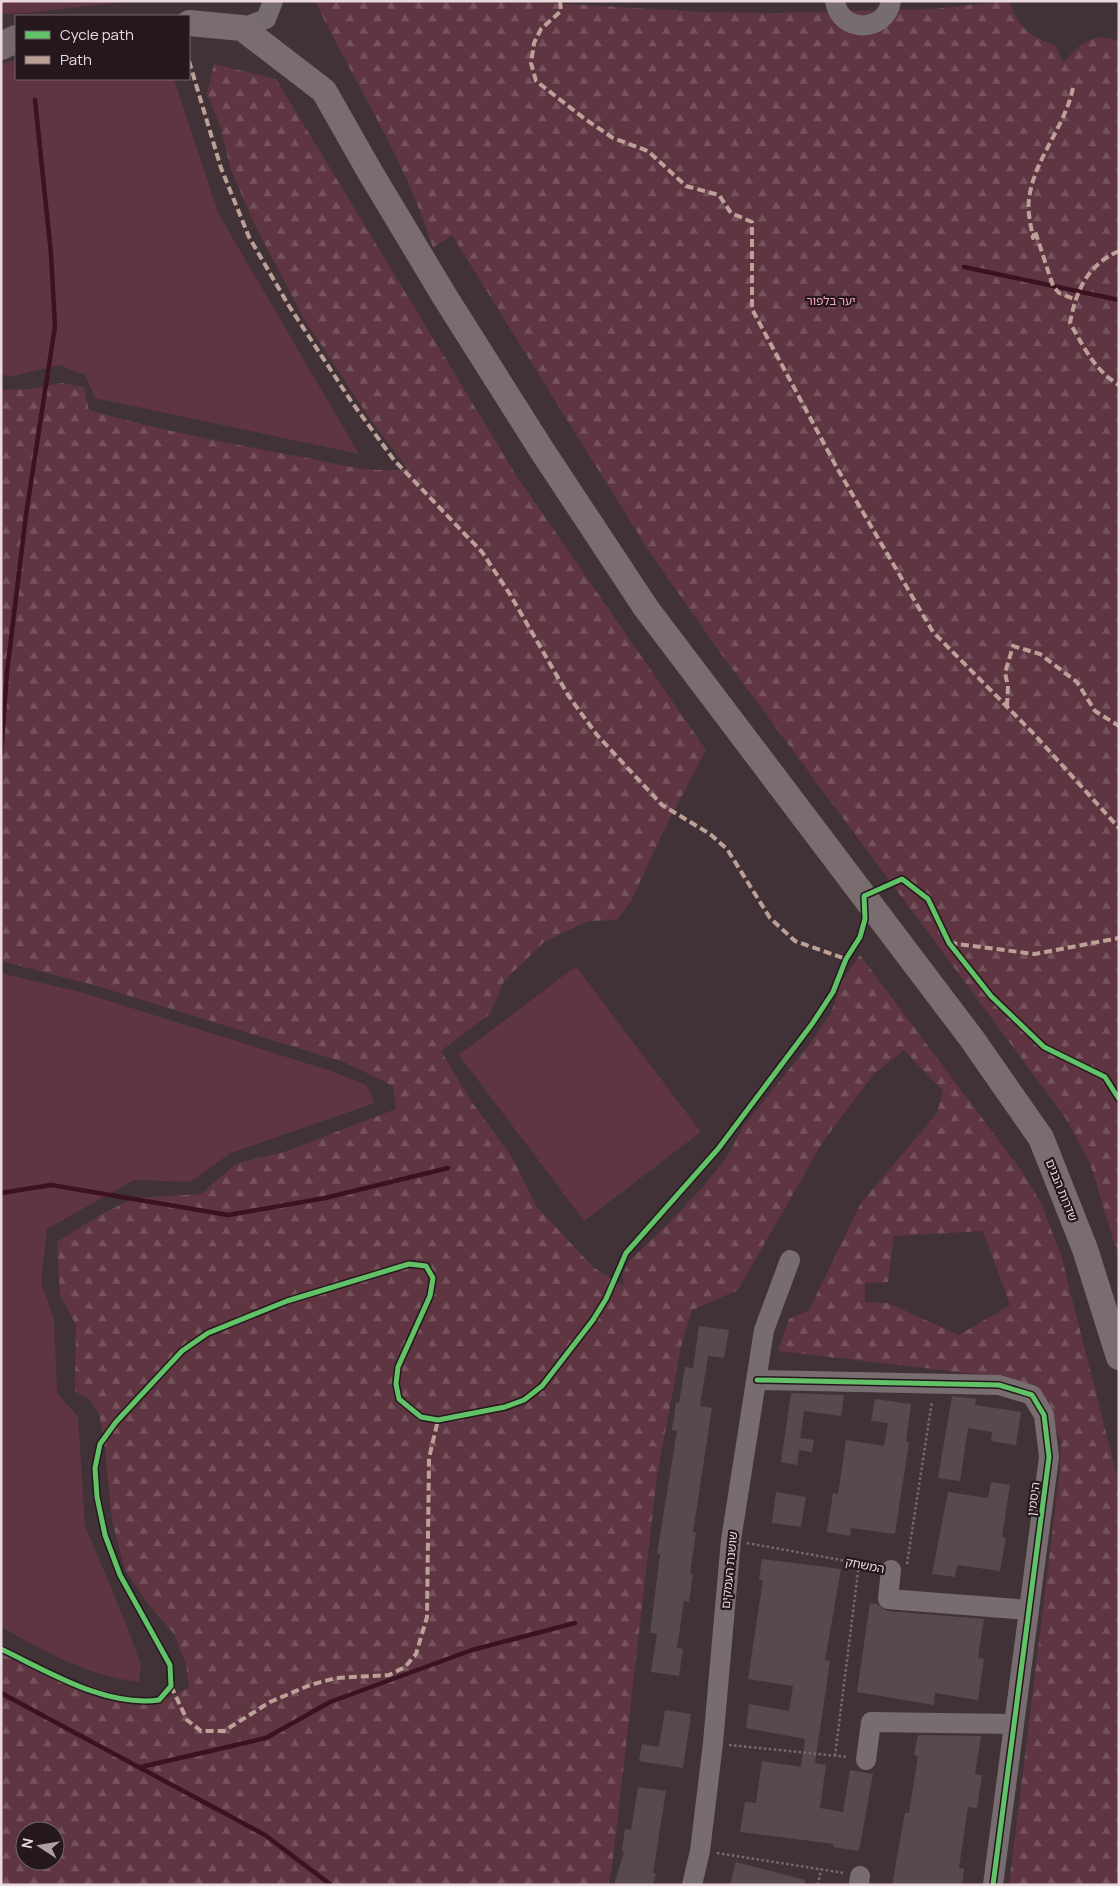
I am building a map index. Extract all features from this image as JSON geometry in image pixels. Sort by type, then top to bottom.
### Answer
[{"type":"highway","points":[[1,46],[15,39]]},
{"type":"main road","points":[[190,23],[242,28]]},
{"type":"main road","name":"שדרות הבנים","points":[[242,28],[324,91],[445,297],[646,608],[972,1040],[1041,1138],[1085,1249],[1119,1357]]},
{"type":"main road","points":[[1,38],[15,38]]},
{"type":"street","points":[[242,28],[266,19],[273,1]]},
{"type":"street","points":[[835,1],[840,15],[846,21],[863,27],[880,21],[886,15],[891,1]]},
{"type":"street","name":"שושנת העמקים","points":[[692,1885],[700,1850],[713,1743],[731,1540],[764,1330],[790,1260]]},
{"type":"street","name":"היסמין","points":[[757,1380],[999,1385],[1016,1388],[1032,1395],[1044,1415],[1048,1457],[993,1885]]},
{"type":"street","name":"המשחק","points":[[891,1570],[888,1599],[1029,1610]]},
{"type":"street","points":[[866,1760],[871,1722],[1014,1724]]},
{"type":"path","points":[[891,1570],[906,1572],[935,1384]]},
{"type":"path","points":[[835,1756],[859,1563]]},
{"type":"path","points":[[713,1743],[866,1760]]},
{"type":"path","points":[[700,1850],[821,1869],[859,1880]]},
{"type":"path","points":[[818,1885],[821,1869]]},
{"type":"green space","points":[[1,1],[130,1],[27,13],[1,14]]},
{"type":"green space","name":"יער בלפור","points":[[315,1],[514,1],[704,12],[773,13],[933,9],[1009,1],[1021,25],[1032,35],[1056,46],[1063,63],[1087,41],[1109,38],[1119,41],[1119,1259],[1090,1163],[1065,1117],[727,662],[650,553],[452,235],[433,248],[409,184]]},
{"type":"green space","points":[[15,60],[15,80],[174,80],[218,213],[359,454],[95,398],[85,375],[59,365],[13,376],[1,375],[1,64]]},
{"type":"green space","points":[[214,64],[276,79],[516,475],[706,750],[663,832],[631,901],[617,920],[588,921],[544,942],[504,981],[490,1014],[441,1051],[469,1098],[513,1159],[536,1206],[593,1267],[623,1286],[623,1273],[630,1260],[671,1221],[708,1181],[728,1155],[744,1125],[809,1045],[831,1013],[842,981],[860,955],[1021,1170],[1041,1203],[1061,1255],[1119,1484],[1119,1885],[1009,1885],[1060,1470],[1061,1441],[1035,1385],[976,1374],[778,1351],[789,1319],[809,1310],[861,1203],[937,1113],[943,1091],[904,1050],[875,1073],[824,1140],[738,1290],[692,1310],[681,1347],[657,1476],[612,1867],[608,1885],[1,1885],[1,1643],[45,1671],[152,1705],[189,1688],[186,1664],[174,1634],[148,1604],[125,1570],[112,1521],[104,1439],[99,1414],[89,1399],[75,1391],[76,1325],[60,1295],[57,1242],[100,1215],[134,1198],[201,1194],[237,1163],[284,1152],[396,1109],[393,1086],[346,1063],[97,986],[1,961],[1,390],[29,389],[62,383],[84,387],[89,410],[139,423],[363,469],[408,469],[372,422],[304,319],[253,221],[231,170],[220,126],[207,93]],"holes":[[[983,1231],[1010,1305],[959,1335],[888,1303],[865,1302],[865,1283],[888,1282],[894,1236]]]},
{"type":"green space","points":[[576,966],[701,1132],[584,1221],[459,1055]]},
{"type":"green space","points":[[1,973],[84,993],[331,1071],[366,1085],[375,1103],[231,1153],[190,1182],[134,1180],[47,1229],[41,1283],[54,1319],[57,1393],[78,1417],[85,1526],[127,1626],[141,1665],[139,1682],[101,1674],[67,1662],[1,1627]]},
{"type":"building","points":[[699,1326],[729,1330],[724,1358],[708,1356],[700,1406],[712,1408],[693,1532],[696,1533],[690,1573],[693,1574],[689,1602],[684,1601],[677,1648],[683,1649],[679,1676],[651,1672],[657,1634],[650,1633],[660,1554],[657,1554],[677,1431],[672,1430],[676,1402],[679,1403],[685,1367],[693,1368]]},
{"type":"building","points":[[791,1393],[844,1395],[841,1416],[804,1411],[800,1438],[814,1440],[812,1452],[799,1450],[797,1465],[781,1462]]},
{"type":"building","points":[[952,1396],[976,1399],[975,1405],[1021,1412],[1016,1445],[991,1441],[992,1432],[968,1428],[960,1481],[938,1478]]},
{"type":"building","points":[[875,1399],[911,1404],[906,1441],[909,1442],[895,1534],[851,1528],[850,1536],[827,1532],[833,1493],[838,1494],[846,1440],[884,1446],[888,1423],[871,1421]]},
{"type":"building","points":[[991,1482],[1010,1485],[1002,1537],[1006,1538],[1000,1571],[957,1565],[955,1577],[932,1574],[948,1492],[988,1498]]},
{"type":"building","points":[[776,1492],[806,1497],[801,1527],[772,1523]]},
{"type":"building","points":[[762,1559],[841,1569],[825,1660],[830,1661],[815,1763],[826,1765],[820,1808],[843,1812],[850,1770],[873,1774],[859,1851],[833,1847],[834,1844],[740,1832],[745,1802],[756,1803],[762,1761],[801,1767],[805,1739],[746,1728],[749,1704],[789,1711],[793,1686],[748,1679],[763,1580],[759,1580]]},
{"type":"building","points":[[870,1603],[877,1604],[887,1611],[984,1619],[978,1658],[984,1659],[978,1700],[935,1693],[934,1705],[857,1692]]},
{"type":"building","points":[[665,1710],[691,1714],[683,1768],[639,1761],[642,1744],[659,1747]]},
{"type":"building","points":[[918,1735],[981,1736],[975,1774],[982,1775],[977,1808],[968,1807],[959,1868],[964,1869],[962,1885],[892,1885],[905,1813],[909,1813],[918,1756],[914,1755]]},
{"type":"building","points":[[638,1787],[666,1791],[653,1873],[656,1874],[653,1885],[614,1885],[624,1852],[622,1851],[625,1829],[631,1830]]},
{"type":"building","points":[[736,1862],[805,1880],[804,1885],[730,1885]]},
{"type":"waterway","points":[[1,754],[7,672],[26,515],[55,326],[51,254],[35,100]]},
{"type":"waterway","points":[[964,267],[1119,300]]},
{"type":"waterway","points":[[1,1193],[51,1185],[228,1215],[325,1198],[448,1168]]},
{"type":"waterway","points":[[141,1767],[266,1738],[330,1702],[472,1650],[575,1623]]},
{"type":"waterway","points":[[1,1693],[265,1835],[331,1885]]},
{"type":"marked path","points":[[560,1],[561,11],[541,29],[534,43],[531,63],[536,81],[613,138],[648,151],[686,186],[719,195],[731,213],[752,222],[752,309],[837,468],[933,632],[1033,733],[1119,828]]},
{"type":"marked path","points":[[190,64],[221,168],[249,237],[289,306],[351,401],[394,460],[482,552],[511,596],[568,695],[597,735],[662,805],[710,834],[727,849],[770,918],[795,941],[846,959]]},
{"type":"marked path","points":[[1073,88],[1063,116],[1037,170],[1032,184],[1028,208],[1033,238],[1035,231],[1053,286],[1059,293],[1074,299]]},
{"type":"marked path","points":[[1119,251],[1108,257],[1091,271],[1080,290],[1070,323],[1096,365],[1119,385]]},
{"type":"marked path","points":[[1007,706],[1008,686],[1005,673],[1013,646],[1040,654],[1077,682],[1095,711],[1119,726]]},
{"type":"marked path","points":[[949,943],[1035,954],[1119,938]]},
{"type":"marked path","points":[[171,1686],[187,1720],[201,1731],[224,1731],[270,1702],[310,1685],[336,1678],[389,1675],[405,1667],[416,1654],[427,1617],[429,1458],[438,1420]]},
{"type":"cycle path","points":[[1,1649],[78,1686],[118,1698],[139,1701],[159,1700],[171,1686],[170,1665],[120,1575],[105,1535],[97,1497],[95,1468],[100,1444],[116,1422],[182,1351],[208,1333],[287,1301],[409,1264],[426,1266],[433,1278],[430,1296],[398,1367],[396,1384],[399,1399],[421,1417],[438,1420],[505,1407],[524,1400],[542,1386],[593,1320],[606,1299],[626,1253],[718,1149],[812,1024],[833,992],[846,959],[860,937],[865,919],[864,896],[902,879],[928,899],[949,943],[991,996],[1044,1047],[1105,1077],[1119,1099]]},
{"type":"cycle path","points":[[757,1380],[999,1385],[1032,1395],[1044,1415],[1049,1457],[993,1885]]}]
